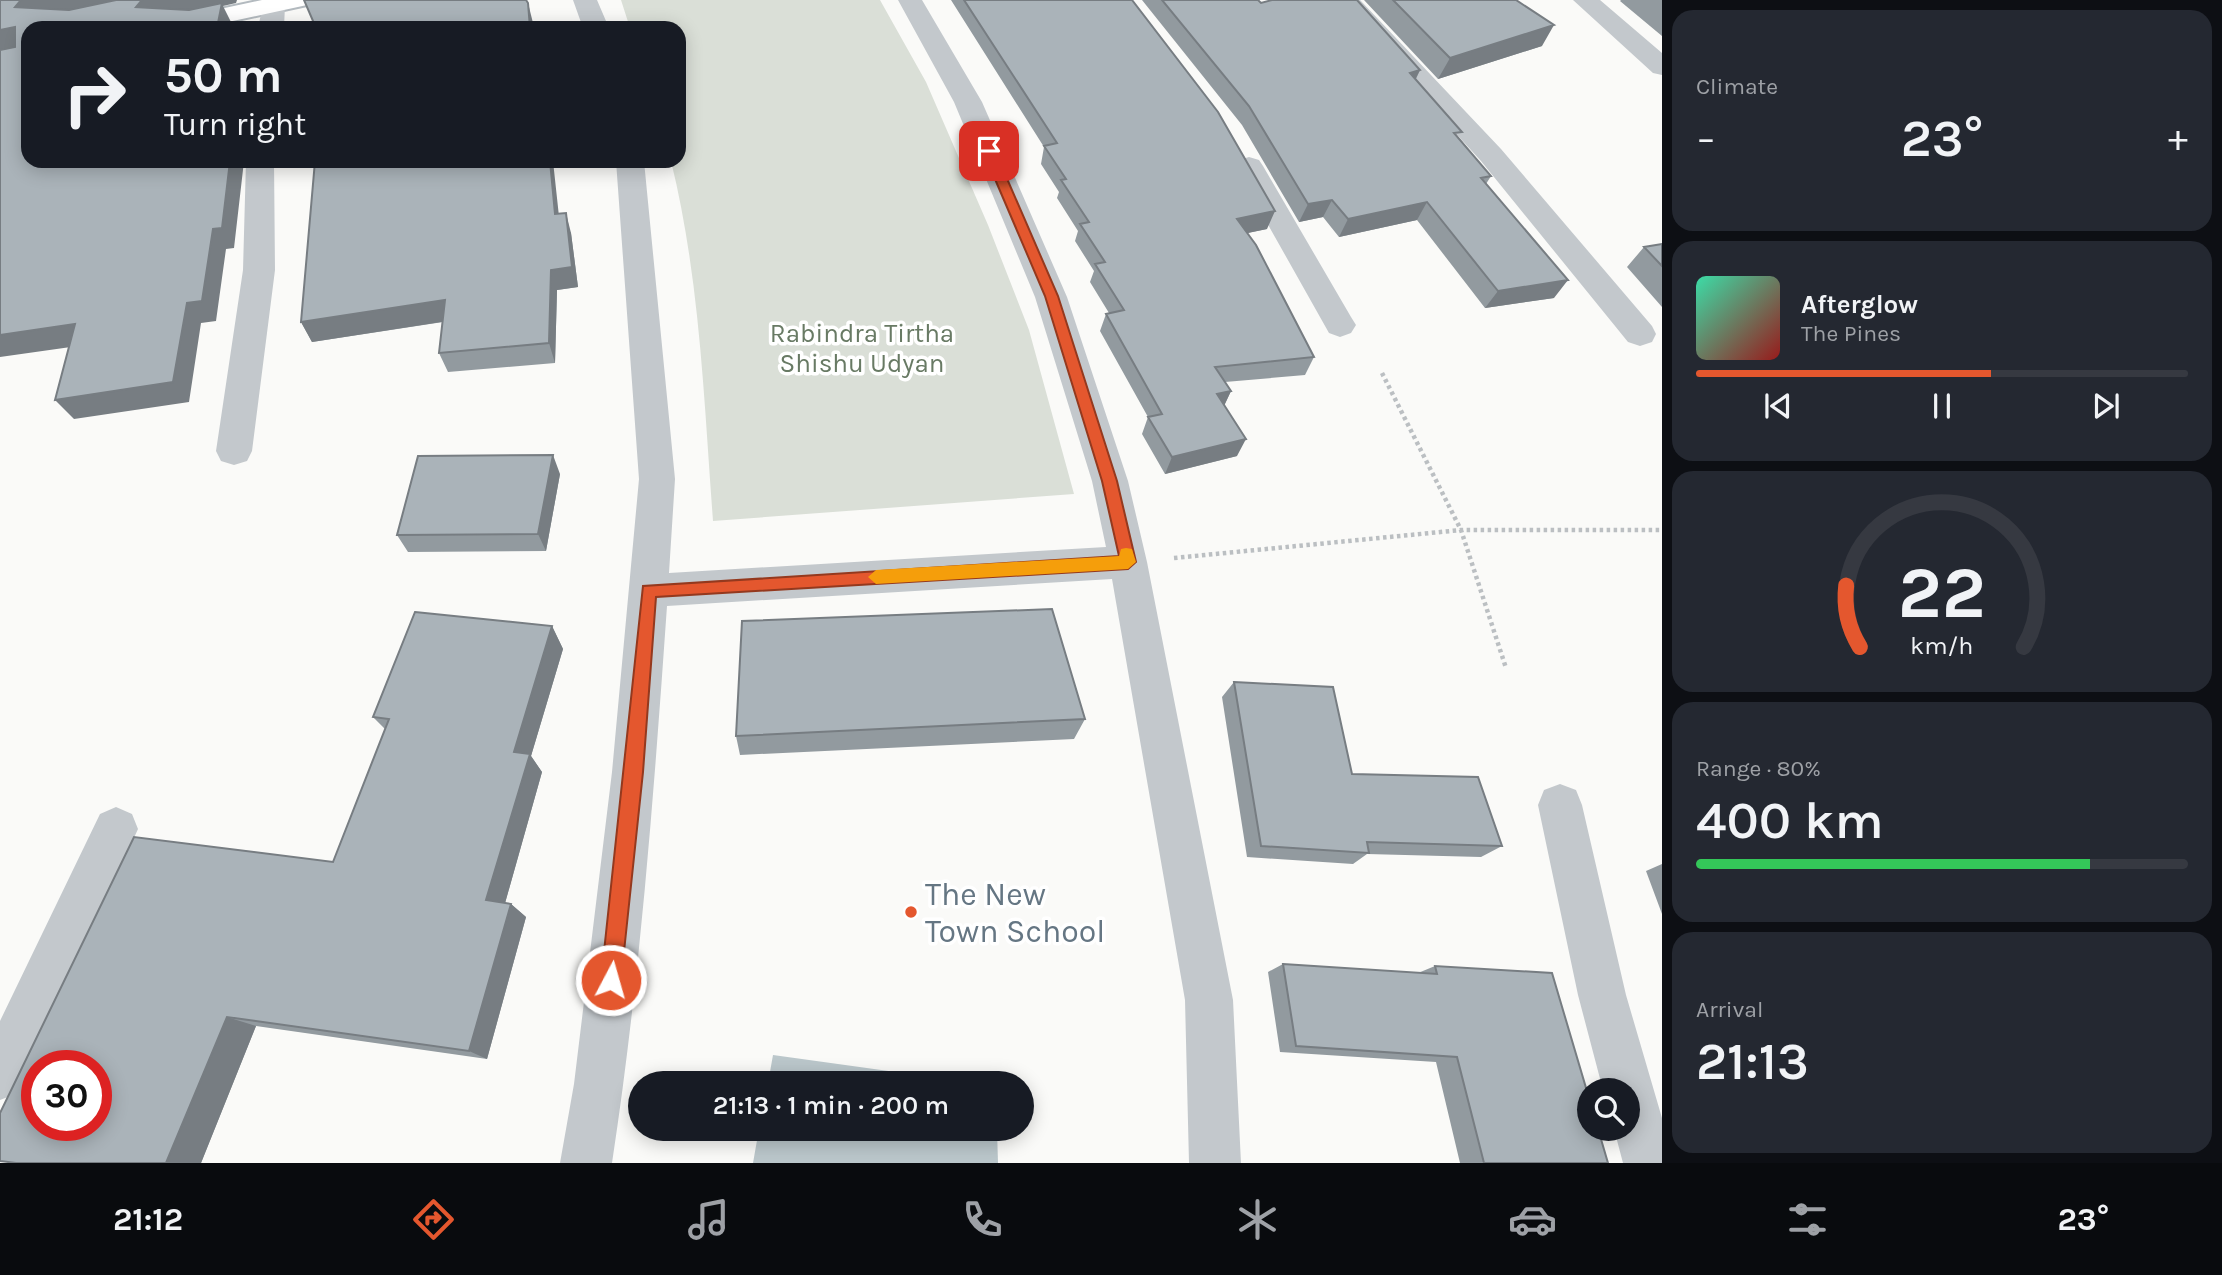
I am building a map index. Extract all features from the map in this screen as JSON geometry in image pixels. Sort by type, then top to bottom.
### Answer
[{"type":"street","points":[[159,17],[181,0]]},
{"type":"street","points":[[159,17],[272,17],[298,0]]},
{"type":"street","points":[[585,0],[593,21]]},
{"type":"street","points":[[910,0],[968,102],[1051,296],[1110,481],[1128,562],[1209,1000],[1215,1163]]},
{"type":"street","points":[[1346,0],[1491,155],[1640,334]]},
{"type":"street","points":[[1585,0],[1662,67]]},
{"type":"street","points":[[1232,137],[1340,325]]},
{"type":"street","points":[[234,451],[259,270],[260,168]]},
{"type":"street","points":[[586,1163],[599,1084],[631,799],[657,479],[631,168]]},
{"type":"street","points":[[649,591],[1128,562]]},
{"type":"street","points":[[1560,805],[1602,995],[1650,1163]]},
{"type":"street","points":[[0,1075],[116,829]]},
{"type":"path","points":[[1382,373],[1461,530],[1506,668]]},
{"type":"path","points":[[1128,562],[1461,530],[1662,530]]},
{"type":"green space","name":"Rabindra Tirtha Shishu Udyan","points":[[621,0],[880,0],[926,82],[988,225],[1029,330],[1074,494],[713,521],[695,295],[673,168],[686,168],[686,21],[628,21]]},
{"type":"shaded area","points":[[773,1055],[888,1071],[770,1071]]},
{"type":"shaded area","points":[[757,1141],[997,1141],[998,1163],[753,1163]]},
{"type":"building","points":[[0,0],[21,0],[15,7],[69,10],[116,0],[142,0],[136,7],[189,10],[222,3],[218,21],[21,21],[21,168],[229,168],[222,228],[213,229],[202,301],[187,303],[173,382],[55,400],[75,324],[0,335],[0,50],[15,47],[15,27],[0,30]]},
{"type":"building","points":[[304,0],[526,0],[529,21],[313,21]]},
{"type":"building","points":[[964,0],[1132,0],[1218,112],[1275,211],[1237,219],[1256,245],[1314,357],[1215,367],[1231,391],[1217,394],[1246,439],[1172,457],[1148,417],[1162,414],[1106,314],[1124,310],[1095,264],[1105,262],[1080,224],[1089,222],[1061,180],[1066,179],[1044,146],[1057,143]]},
{"type":"building","points":[[1162,0],[1258,0],[1261,3],[1272,0],[1357,0],[1420,70],[1410,73],[1462,132],[1454,133],[1491,176],[1481,178],[1568,280],[1498,291],[1427,202],[1348,219],[1332,200],[1308,204],[1249,106]]},
{"type":"building","points":[[1393,0],[1516,0],[1554,25],[1450,58]]},
{"type":"building","points":[[314,168],[551,168],[555,214],[566,213],[572,267],[551,270],[549,343],[439,353],[445,300],[301,322]]},
{"type":"building","points":[[1662,244],[1662,266],[1644,247]]},
{"type":"building","points":[[553,455],[538,534],[397,535],[418,456]]},
{"type":"building","points":[[1052,609],[1085,719],[736,736],[742,621]]},
{"type":"building","points":[[415,612],[552,626],[514,752],[530,754],[486,900],[511,904],[469,1051],[227,1017],[166,1163],[0,1161],[0,1113],[21,1070],[21,1141],[112,1141],[112,1050],[31,1050],[134,837],[333,862],[389,719],[373,717]]},
{"type":"building","points":[[1234,682],[1333,687],[1352,774],[1478,777],[1502,846],[1367,842],[1369,853],[1261,846]]},
{"type":"building","points":[[1283,964],[1437,974],[1435,966],[1552,973],[1583,1078],[1577,1078],[1577,1141],[1602,1141],[1608,1163],[1484,1163],[1457,1057],[1296,1046]]},
{"type":"slow traffic","points":[[876,577],[1128,562],[1126,554]]},
{"type":"place","name":"The New Town School","points":[[911,912]]},
{"type":"route","points":[[611,980],[634,772],[649,591],[1128,562],[1110,481],[1051,296],[989,151]]}]
